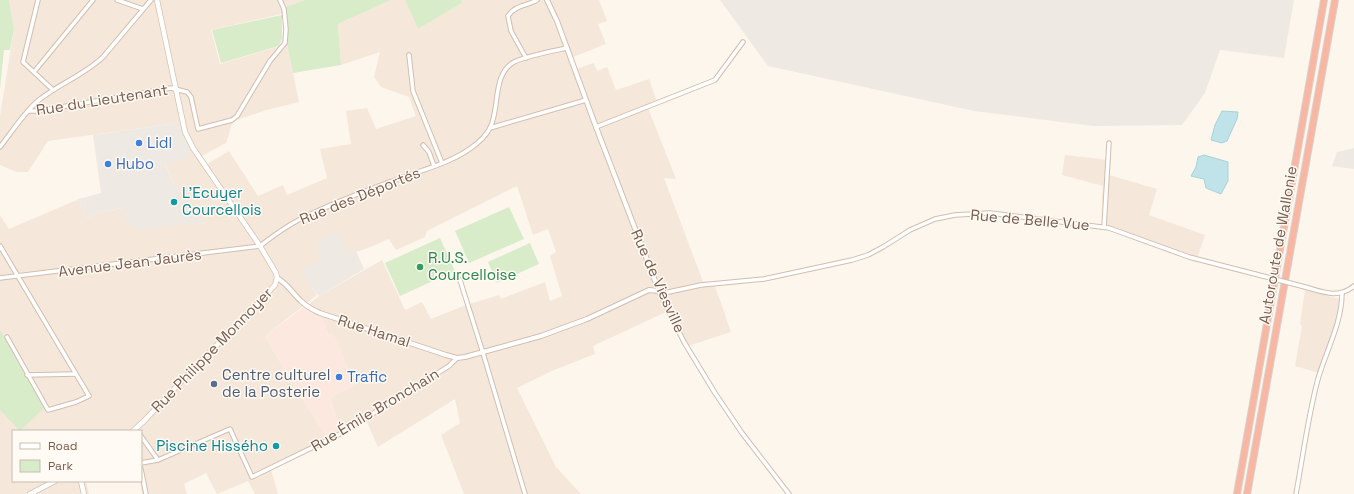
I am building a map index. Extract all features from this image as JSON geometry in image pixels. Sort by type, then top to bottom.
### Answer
[{"type":"highway","name":"Autoroute de Wallonie","points":[[1237,494],[1324,0]]},
{"type":"highway","name":"Autoroute de Wallonie","points":[[1247,494],[1335,0]]},
{"type":"main road","name":"Rue Philippe Monnoyer","points":[[135,430],[275,285],[277,278],[276,272],[260,246],[193,148],[182,123],[157,0]]},
{"type":"main road","points":[[30,494],[53,482]]},
{"type":"main road","points":[[81,482],[84,494]]},
{"type":"street","points":[[38,0],[23,62],[53,90]]},
{"type":"street","points":[[34,72],[93,0]]},
{"type":"street","points":[[117,0],[143,9]]},
{"type":"street","points":[[0,147],[38,100],[94,66],[151,0]]},
{"type":"street","points":[[176,88],[187,92],[191,97],[198,129],[232,120],[238,116],[270,60],[285,43],[286,29],[284,9],[280,0]]},
{"type":"street","points":[[526,58],[511,31],[508,16],[511,11],[537,0]]},
{"type":"street","name":"Rue de Viesville","points":[[547,0],[557,21],[659,291],[684,342],[715,393],[742,433],[789,494]]},
{"type":"street","points":[[596,127],[715,80],[743,42]]},
{"type":"street","name":"Rue des Déportés","points":[[260,246],[302,218],[375,188],[442,163],[471,148],[490,128],[500,82],[506,68],[515,62],[526,58],[567,48]]},
{"type":"street","points":[[409,55],[413,91],[442,163]]},
{"type":"street","name":"Rue du Lieutenant","points":[[29,111],[45,110],[176,88]]},
{"type":"street","points":[[490,128],[586,100]]},
{"type":"street","points":[[1104,226],[1109,143]]},
{"type":"street","points":[[423,145],[429,152],[434,166]]},
{"type":"street","name":"Rue de Belle Vue","points":[[659,291],[664,293],[701,285],[764,279],[852,260],[883,248],[923,223],[955,215],[990,213],[1104,226],[1189,257],[1334,294],[1342,293]]},
{"type":"street","points":[[0,246],[89,396],[76,402],[48,410],[7,337]]},
{"type":"street","name":"Avenue Jean Jaurès","points":[[0,278],[18,277],[260,246]]},
{"type":"street","name":"Rue Hamal","points":[[277,278],[281,280],[308,308],[457,358],[483,353],[541,336],[587,319],[649,290],[659,291]]},
{"type":"street","points":[[460,280],[524,494]]},
{"type":"street","points":[[1296,494],[1314,398],[1323,364],[1338,320],[1342,302],[1342,293],[1354,286]]},
{"type":"street","name":"Rue Émile Bronchain","points":[[158,460],[230,429],[252,477],[342,433],[449,366],[457,358]]},
{"type":"street","points":[[27,375],[75,374]]},
{"type":"street","points":[[142,437],[158,460],[142,463]]},
{"type":"street","points":[[142,475],[146,494]]},
{"type":"shaded area","points":[[9,0],[305,0],[285,7],[286,13],[211,30],[220,64],[287,44],[299,102],[233,121],[226,143],[198,158],[204,166],[229,151],[258,196],[283,185],[287,195],[327,178],[320,149],[351,144],[346,111],[367,108],[376,129],[416,116],[409,97],[381,87],[374,77],[380,52],[341,65],[338,24],[391,0],[405,0],[418,29],[462,3],[461,0],[599,0],[607,21],[598,24],[606,44],[573,57],[576,69],[594,63],[597,71],[607,67],[616,90],[649,79],[658,105],[648,108],[676,179],[664,178],[705,287],[715,286],[731,332],[685,347],[666,312],[593,346],[595,354],[554,370],[517,388],[556,467],[581,494],[464,494],[441,435],[460,423],[455,399],[378,447],[366,420],[342,435],[330,398],[355,385],[333,334],[329,336],[321,316],[309,304],[319,296],[382,260],[405,310],[422,302],[431,319],[466,305],[499,295],[501,299],[545,282],[550,301],[562,296],[550,256],[556,252],[548,229],[533,235],[517,186],[427,231],[425,237],[396,250],[389,239],[350,254],[323,255],[320,260],[312,288],[317,295],[265,336],[295,388],[328,439],[270,466],[278,494],[255,494],[248,481],[217,494],[206,473],[184,484],[187,494],[142,494],[140,482],[142,482],[142,430],[12,430],[12,482],[86,482],[89,494],[0,494],[0,215],[9,229],[79,199],[87,218],[104,211],[123,208],[205,223],[174,183],[165,164],[167,163],[178,123],[48,141],[28,172],[16,172],[0,165],[0,116],[14,29]]},
{"type":"shaded area","points":[[720,0],[1294,0],[1284,58],[1220,50],[1205,93],[1182,125],[1093,126],[974,111],[768,66]]},
{"type":"shaded area","points":[[178,123],[191,156],[165,165],[174,183],[206,223],[136,229],[123,215],[122,208],[104,211],[87,218],[79,199],[101,193],[93,135]]},
{"type":"shaded area","points":[[1354,148],[1354,169],[1332,166],[1337,152]]},
{"type":"shaded area","points":[[1065,155],[1109,160],[1109,175],[1157,189],[1149,215],[1205,235],[1196,262],[1104,227],[1102,200],[1103,186],[1062,175]]},
{"type":"shaded area","points":[[336,231],[350,254],[356,251],[364,269],[319,296],[312,288],[302,270],[319,261],[318,257],[323,255],[316,242]]},
{"type":"shaded area","points":[[1305,290],[1344,300],[1322,374],[1295,366],[1302,326],[1300,324]]},
{"type":"shaded area","points":[[308,304],[321,316],[329,336],[333,333],[355,385],[330,398],[342,435],[329,441],[295,388],[265,336]]},
{"type":"green space","points":[[0,0],[9,0],[14,29],[10,50],[4,50],[0,89]]},
{"type":"green space","points":[[305,0],[391,0],[338,24],[341,65],[293,73],[287,44],[285,7]]},
{"type":"green space","points":[[405,0],[461,0],[462,3],[418,29]]},
{"type":"green space","points":[[282,15],[282,38],[279,46],[221,63],[212,30]]},
{"type":"green space","name":"R.U.S. Courcelloise","points":[[509,207],[524,239],[469,263],[455,231]]},
{"type":"green space","name":"R.U.S. Courcelloise","points":[[440,238],[455,271],[400,296],[385,263]]},
{"type":"green space","points":[[530,243],[539,264],[497,283],[488,262]]},
{"type":"green space","points":[[0,330],[44,408],[21,430],[19,430],[0,410]]},
{"type":"water","points":[[1222,111],[1238,112],[1237,119],[1227,141],[1222,143],[1211,140],[1215,125]]},
{"type":"water","points":[[1204,155],[1228,162],[1228,181],[1221,194],[1206,188],[1204,179],[1191,176],[1196,167],[1198,157]]},
{"type":"place","name":"Lidl","points":[[139,143]]},
{"type":"place","name":"Hubo","points":[[108,164]]},
{"type":"place","name":"L'Ecuyer Courcellois","points":[[174,202]]},
{"type":"place","name":"R.U.S. Courcelloise","points":[[420,267]]},
{"type":"place","name":"Trafic","points":[[339,377]]},
{"type":"place","name":"Centre culturel de la Posterie","points":[[214,384]]},
{"type":"place","name":"Piscine Hissého","points":[[276,446]]}]
